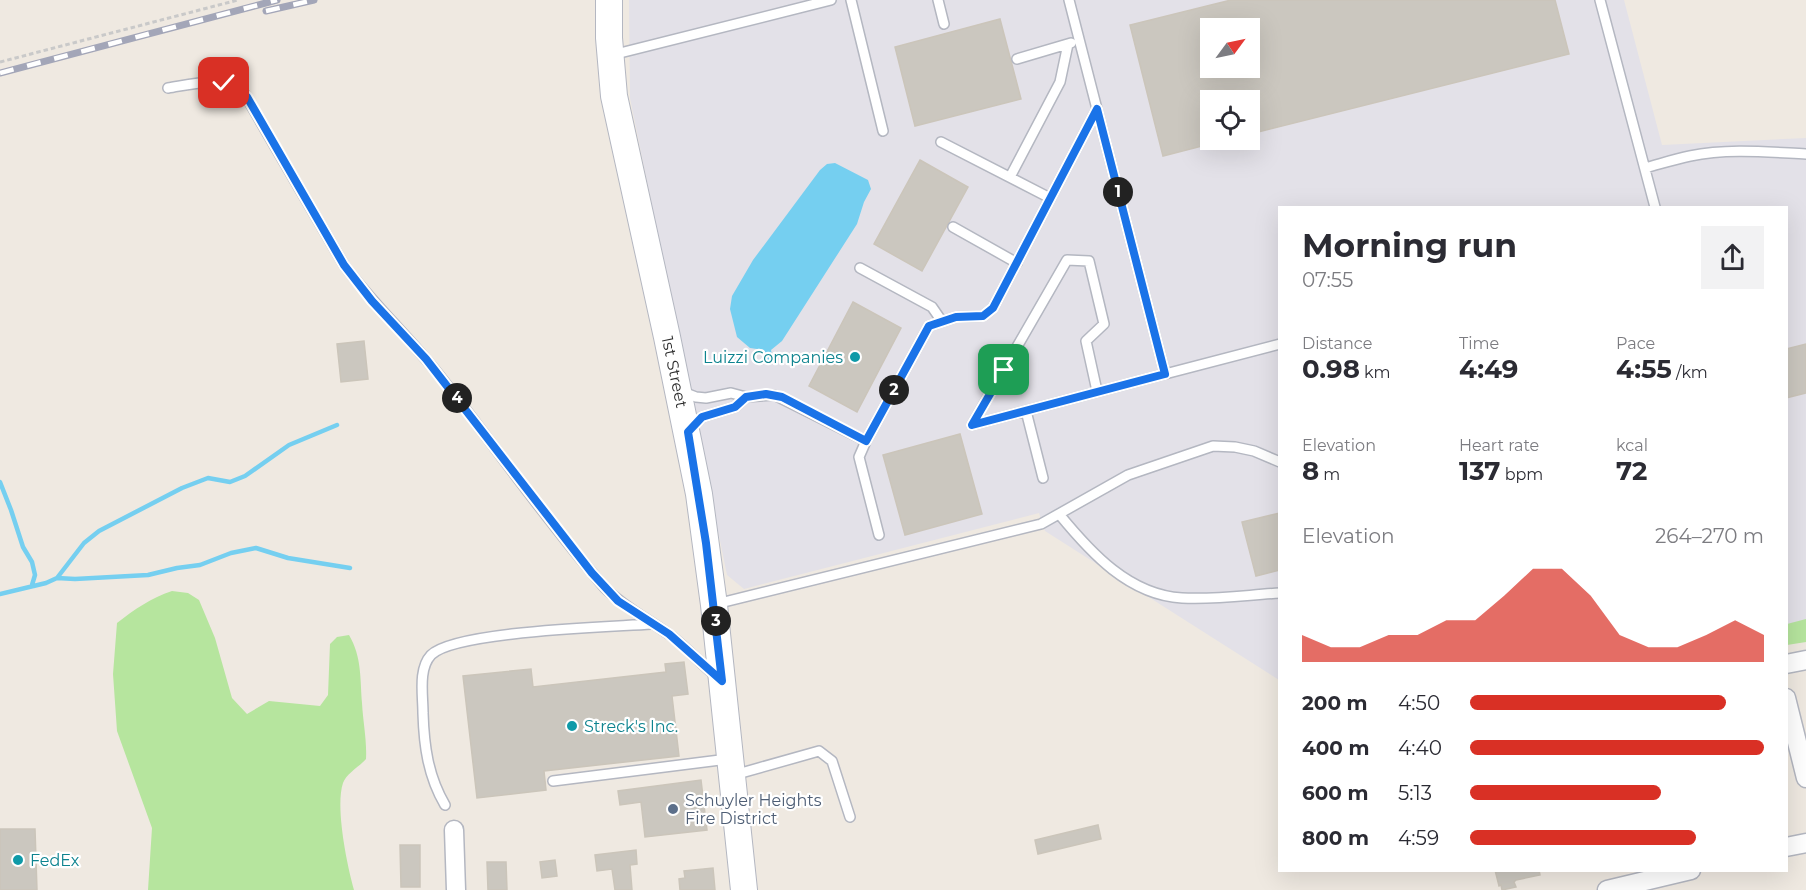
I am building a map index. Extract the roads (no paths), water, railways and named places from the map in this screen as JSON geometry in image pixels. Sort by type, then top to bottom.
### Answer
[{"type":"street","name":"1st Street","points":[[609,0],[610,55],[619,125],[688,432],[699,494],[714,605],[744,890]]},
{"type":"street","points":[[1788,664],[1806,660]]},
{"type":"street","points":[[1788,706],[1806,778]]},
{"type":"street","points":[[454,830],[456,890]]},
{"type":"street","points":[[1788,847],[1806,843]]},
{"type":"street","points":[[1607,890],[1683,872]]},
{"type":"lane","points":[[610,55],[831,0]]},
{"type":"lane","points":[[851,0],[883,131]]},
{"type":"lane","points":[[938,0],[944,24]]},
{"type":"lane","points":[[1069,0],[1165,374]]},
{"type":"lane","points":[[1600,0],[1655,206]]},
{"type":"lane","points":[[1017,59],[1079,41]]},
{"type":"lane","points":[[1010,177],[1060,82],[1068,44]]},
{"type":"lane","points":[[168,88],[213,82],[233,85],[244,93],[344,265],[359,286],[426,359],[598,580],[618,601],[682,645],[692,657],[722,681]]},
{"type":"lane","points":[[879,535],[859,457],[866,441],[929,326],[941,320],[956,317],[983,316],[993,308],[1097,109]]},
{"type":"lane","points":[[941,142],[1050,198]]},
{"type":"lane","points":[[1645,168],[1690,156],[1716,152],[1806,154]]},
{"type":"lane","points":[[953,227],[1017,263]]},
{"type":"lane","points":[[1097,391],[1086,341],[1104,324],[1102,313],[1089,261],[1066,260],[972,425],[1278,345]]},
{"type":"lane","points":[[860,268],[932,308],[941,320]]},
{"type":"lane","points":[[678,390],[706,398],[731,393],[746,397],[766,394],[782,397],[866,441]]},
{"type":"lane","points":[[688,432],[702,417],[735,407],[746,397]]},
{"type":"lane","points":[[1026,411],[1043,478]]},
{"type":"lane","points":[[714,605],[1041,524],[1128,475],[1213,446],[1254,450],[1278,461]]},
{"type":"lane","points":[[1059,514],[1076,535],[1114,572],[1149,592],[1182,598],[1278,593]]},
{"type":"lane","points":[[445,805],[429,767],[423,733],[423,673],[433,653],[451,644],[489,636],[651,624]]},
{"type":"lane","points":[[553,781],[731,767],[819,751],[832,761],[850,817]]},
{"type":"water","points":[[835,163],[868,180],[871,189],[857,224],[782,341],[771,350],[773,360],[767,362],[764,350],[750,348],[737,337],[730,309],[732,296],[753,260],[820,170],[827,164]]},
{"type":"waterway","points":[[57,578],[84,543],[99,531],[182,488],[208,478],[230,482],[245,476],[289,445],[337,425]]},
{"type":"waterway","points":[[0,482],[23,547],[32,562],[35,575],[32,585],[34,586]]},
{"type":"waterway","points":[[0,594],[46,583],[57,578],[148,575],[200,565],[231,553],[256,548],[288,558],[350,568]]},
{"type":"railway","points":[[0,73],[277,0]]},
{"type":"railway","points":[[266,11],[314,0]]},
{"type":"place","name":"Luizzi Companies","points":[[855,357]]},
{"type":"place","name":"Streck's Inc.","points":[[572,726]]},
{"type":"place","name":"Schuyler Heights Fire District","points":[[673,809]]},
{"type":"place","name":"FedEx","points":[[18,860]]}]
